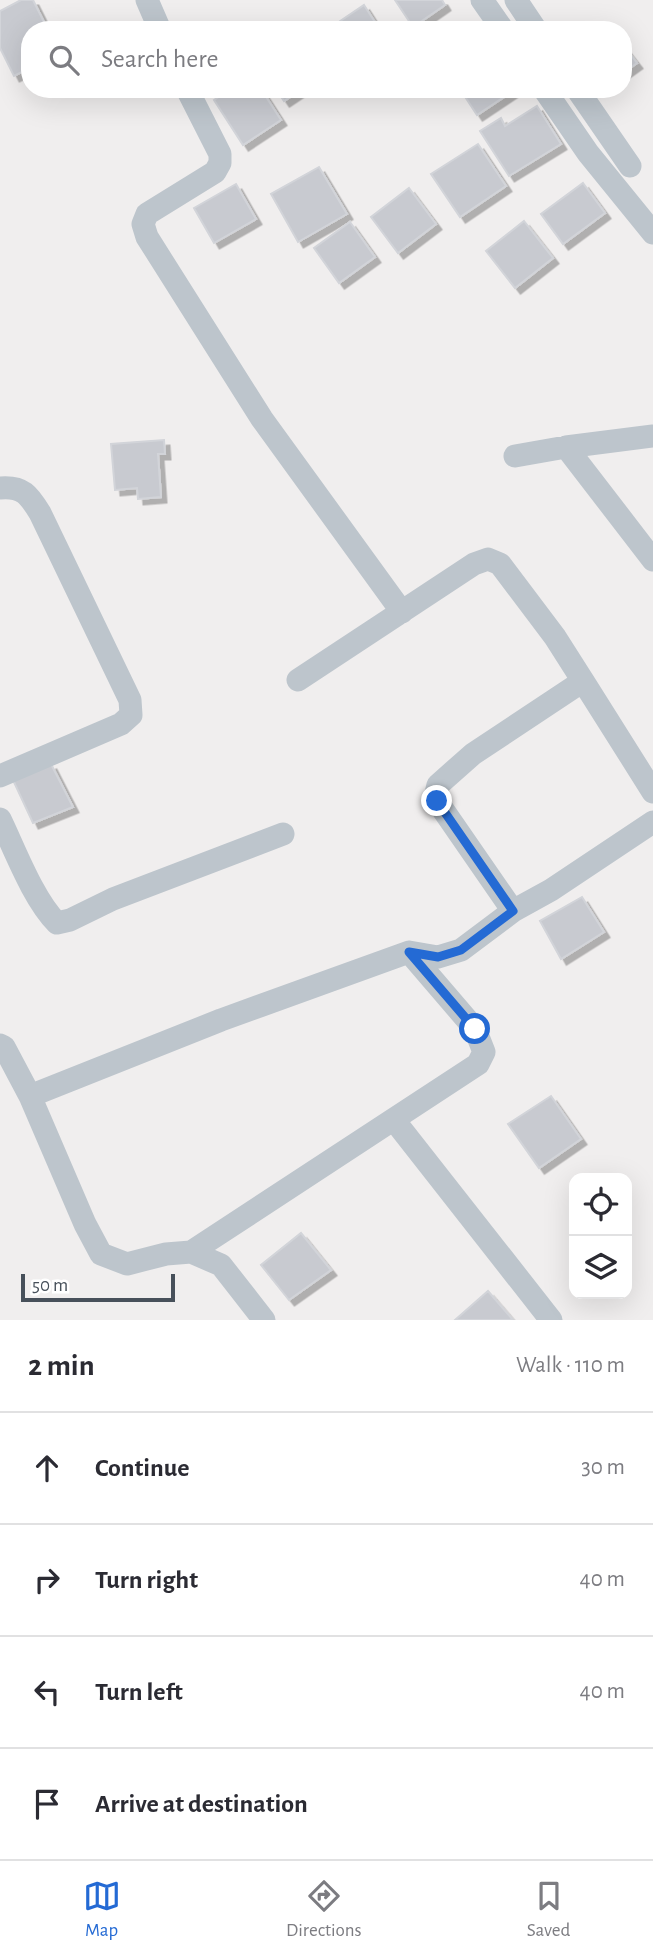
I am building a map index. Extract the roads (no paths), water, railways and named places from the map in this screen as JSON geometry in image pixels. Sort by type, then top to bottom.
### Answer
[{"type":"street","points":[[147,0],[156,21]]},
{"type":"street","points":[[482,0],[497,21]]},
{"type":"street","points":[[516,0],[530,21]]},
{"type":"street","points":[[192,98],[220,154],[220,163],[215,173],[146,214],[143,223],[147,237],[262,419],[402,612]]},
{"type":"street","points":[[550,98],[588,153],[653,233]]},
{"type":"street","points":[[583,98],[630,166]]},
{"type":"street","points":[[515,456],[653,436]]},
{"type":"street","points":[[566,447],[653,561]]},
{"type":"street","points":[[0,488],[11,487],[29,494],[40,513],[130,701],[131,715],[121,724],[0,776]]},
{"type":"street","points":[[298,680],[474,564],[488,559],[500,564],[555,637],[653,792]]},
{"type":"street","points":[[513,911],[437,801],[438,785],[473,754],[583,681]]},
{"type":"street","points":[[0,818],[30,881],[57,923],[283,834]]},
{"type":"street","points":[[30,1096],[221,1020],[409,952],[438,957],[461,950],[513,911],[551,890],[653,822]]},
{"type":"street","points":[[191,1252],[478,1064],[484,1052],[475,1029],[409,952]]},
{"type":"street","points":[[0,1045],[4,1047],[30,1096],[85,1224],[101,1254],[127,1264],[166,1254],[191,1252],[221,1265],[264,1320]]},
{"type":"street","points":[[394,1120],[551,1320]]}]
